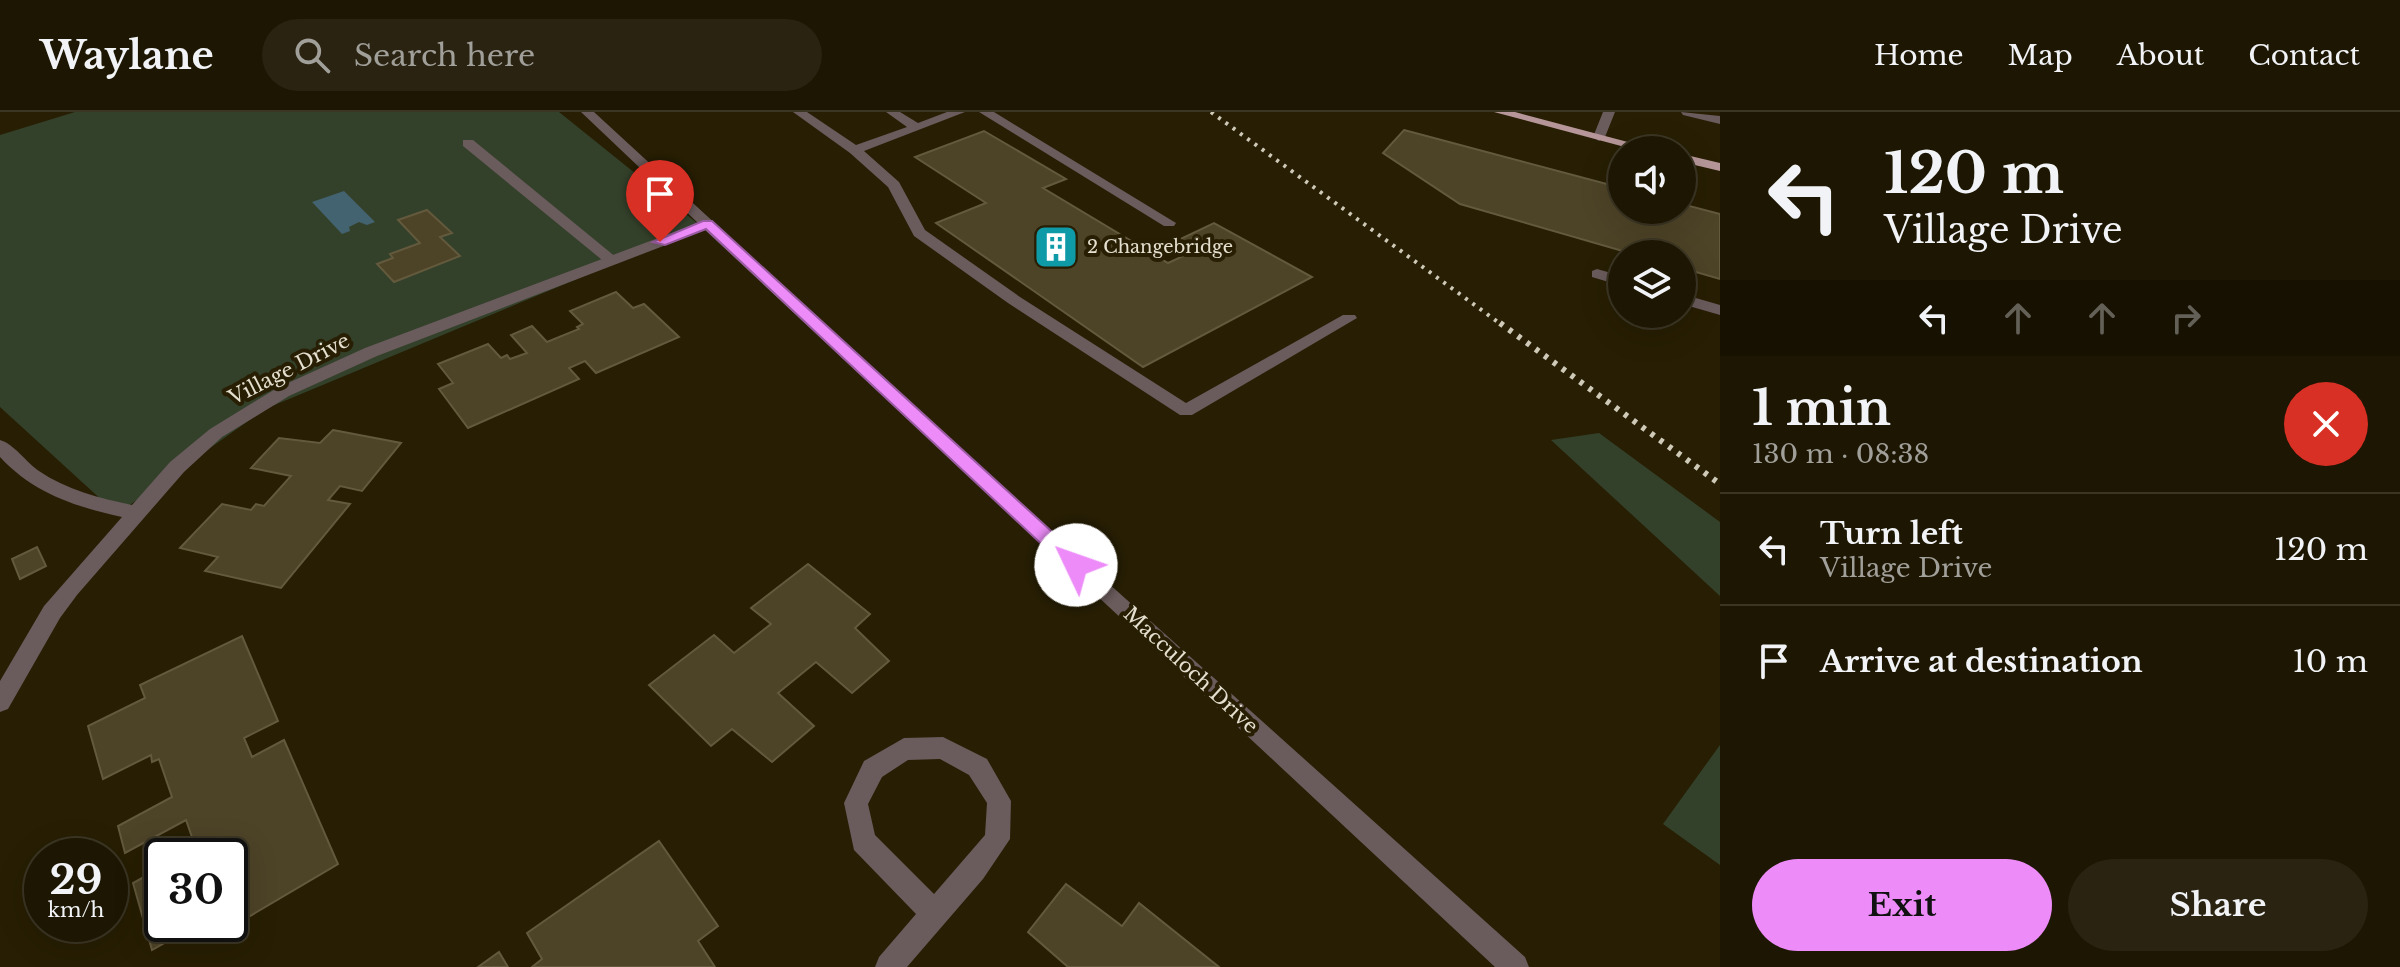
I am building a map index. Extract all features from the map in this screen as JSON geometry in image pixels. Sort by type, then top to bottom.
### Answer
[{"type":"main road","points":[[1500,112],[1608,139]]},
{"type":"main road","points":[[1696,161],[1720,167]]},
{"type":"street","name":"Macculoch Drive","points":[[587,112],[1013,509],[1515,967]]},
{"type":"street","points":[[799,112],[855,150],[894,185],[919,233],[1014,300],[1186,411],[1349,318]]},
{"type":"street","points":[[892,112],[917,128]]},
{"type":"street","points":[[855,150],[959,112]]},
{"type":"street","points":[[985,112],[1169,223]]},
{"type":"street","points":[[1599,137],[1609,112]]},
{"type":"street","points":[[1687,112],[1720,120]]},
{"type":"street","points":[[468,143],[612,261]]},
{"type":"street","name":"Village Drive","points":[[0,702],[52,612],[177,467],[216,433],[283,392],[371,352],[708,224]]},
{"type":"street","points":[[1597,274],[1608,277]]},
{"type":"street","points":[[1696,303],[1720,310]]},
{"type":"street","points":[[0,446],[12,460],[43,484],[76,500],[136,513]]},
{"type":"street","points":[[889,967],[974,870],[997,839],[999,801],[978,767],[943,748],[904,749],[873,769],[856,803],[863,841],[934,913]]},
{"type":"green space","points":[[75,112],[559,112],[702,227],[265,409],[117,514],[0,407],[0,135]]},
{"type":"green space","points":[[1599,433],[1720,522],[1720,596],[1551,440]]},
{"type":"green space","points":[[1720,745],[1720,865],[1663,824]]},
{"type":"water","points":[[344,191],[375,222],[367,225],[359,222],[342,234],[312,202]]},
{"type":"building","points":[[1404,130],[1608,184],[1608,224],[1696,224],[1696,208],[1720,214],[1720,279],[1696,272],[1696,240],[1608,240],[1608,247],[1460,204],[1383,153]]},
{"type":"building","name":"2 Changebridge","points":[[984,131],[1066,179],[1043,188],[1168,263],[1192,252],[1174,242],[1214,223],[1312,277],[1143,367],[936,223],[986,203],[915,157]]},
{"type":"building","points":[[427,210],[452,233],[440,237],[460,256],[394,282],[377,264],[393,258],[390,254],[420,243],[398,220]]},
{"type":"building","points":[[616,292],[633,308],[644,304],[679,337],[596,373],[585,361],[569,368],[579,379],[468,428],[439,389],[453,383],[438,364],[488,344],[501,358],[507,355],[510,359],[527,353],[511,335],[532,326],[547,342],[579,329],[577,327],[583,324],[570,311]]},
{"type":"building","points":[[333,430],[401,443],[362,491],[340,486],[328,500],[350,504],[281,588],[205,571],[218,557],[180,548],[222,504],[251,510],[256,504],[264,506],[291,476],[251,468],[279,438],[320,443]]},
{"type":"building","points":[[37,547],[46,566],[20,579],[12,559]]},
{"type":"building","points":[[808,564],[870,614],[855,628],[889,661],[852,693],[816,662],[778,693],[814,726],[772,762],[732,729],[711,746],[649,685],[714,635],[734,653],[771,624],[751,608]]},
{"type":"building","points":[[242,636],[278,721],[244,738],[252,757],[284,740],[338,864],[248,917],[248,838],[192,838],[186,820],[153,838],[144,838],[144,843],[128,851],[128,838],[121,838],[118,826],[172,797],[159,759],[152,762],[151,755],[103,779],[88,726],[145,698],[140,685]]},
{"type":"building","points":[[659,841],[718,926],[698,941],[715,967],[532,967],[542,959],[527,933]]},
{"type":"building","points":[[144,877],[144,922],[133,883]]},
{"type":"building","points":[[1066,884],[1122,926],[1139,903],[1219,967],[1068,967],[1028,932]]},
{"type":"building","points":[[150,942],[166,942],[152,950]]},
{"type":"building","points":[[499,952],[508,967],[478,967]]},
{"type":"railway","points":[[1211,112],[1502,325]]},
{"type":"railway","points":[[1500,323],[1720,484]]},
{"type":"place","name":"2 Changebridge","points":[[1056,247]]},
{"type":"route","points":[[660,242],[708,224],[1076,565]]}]
